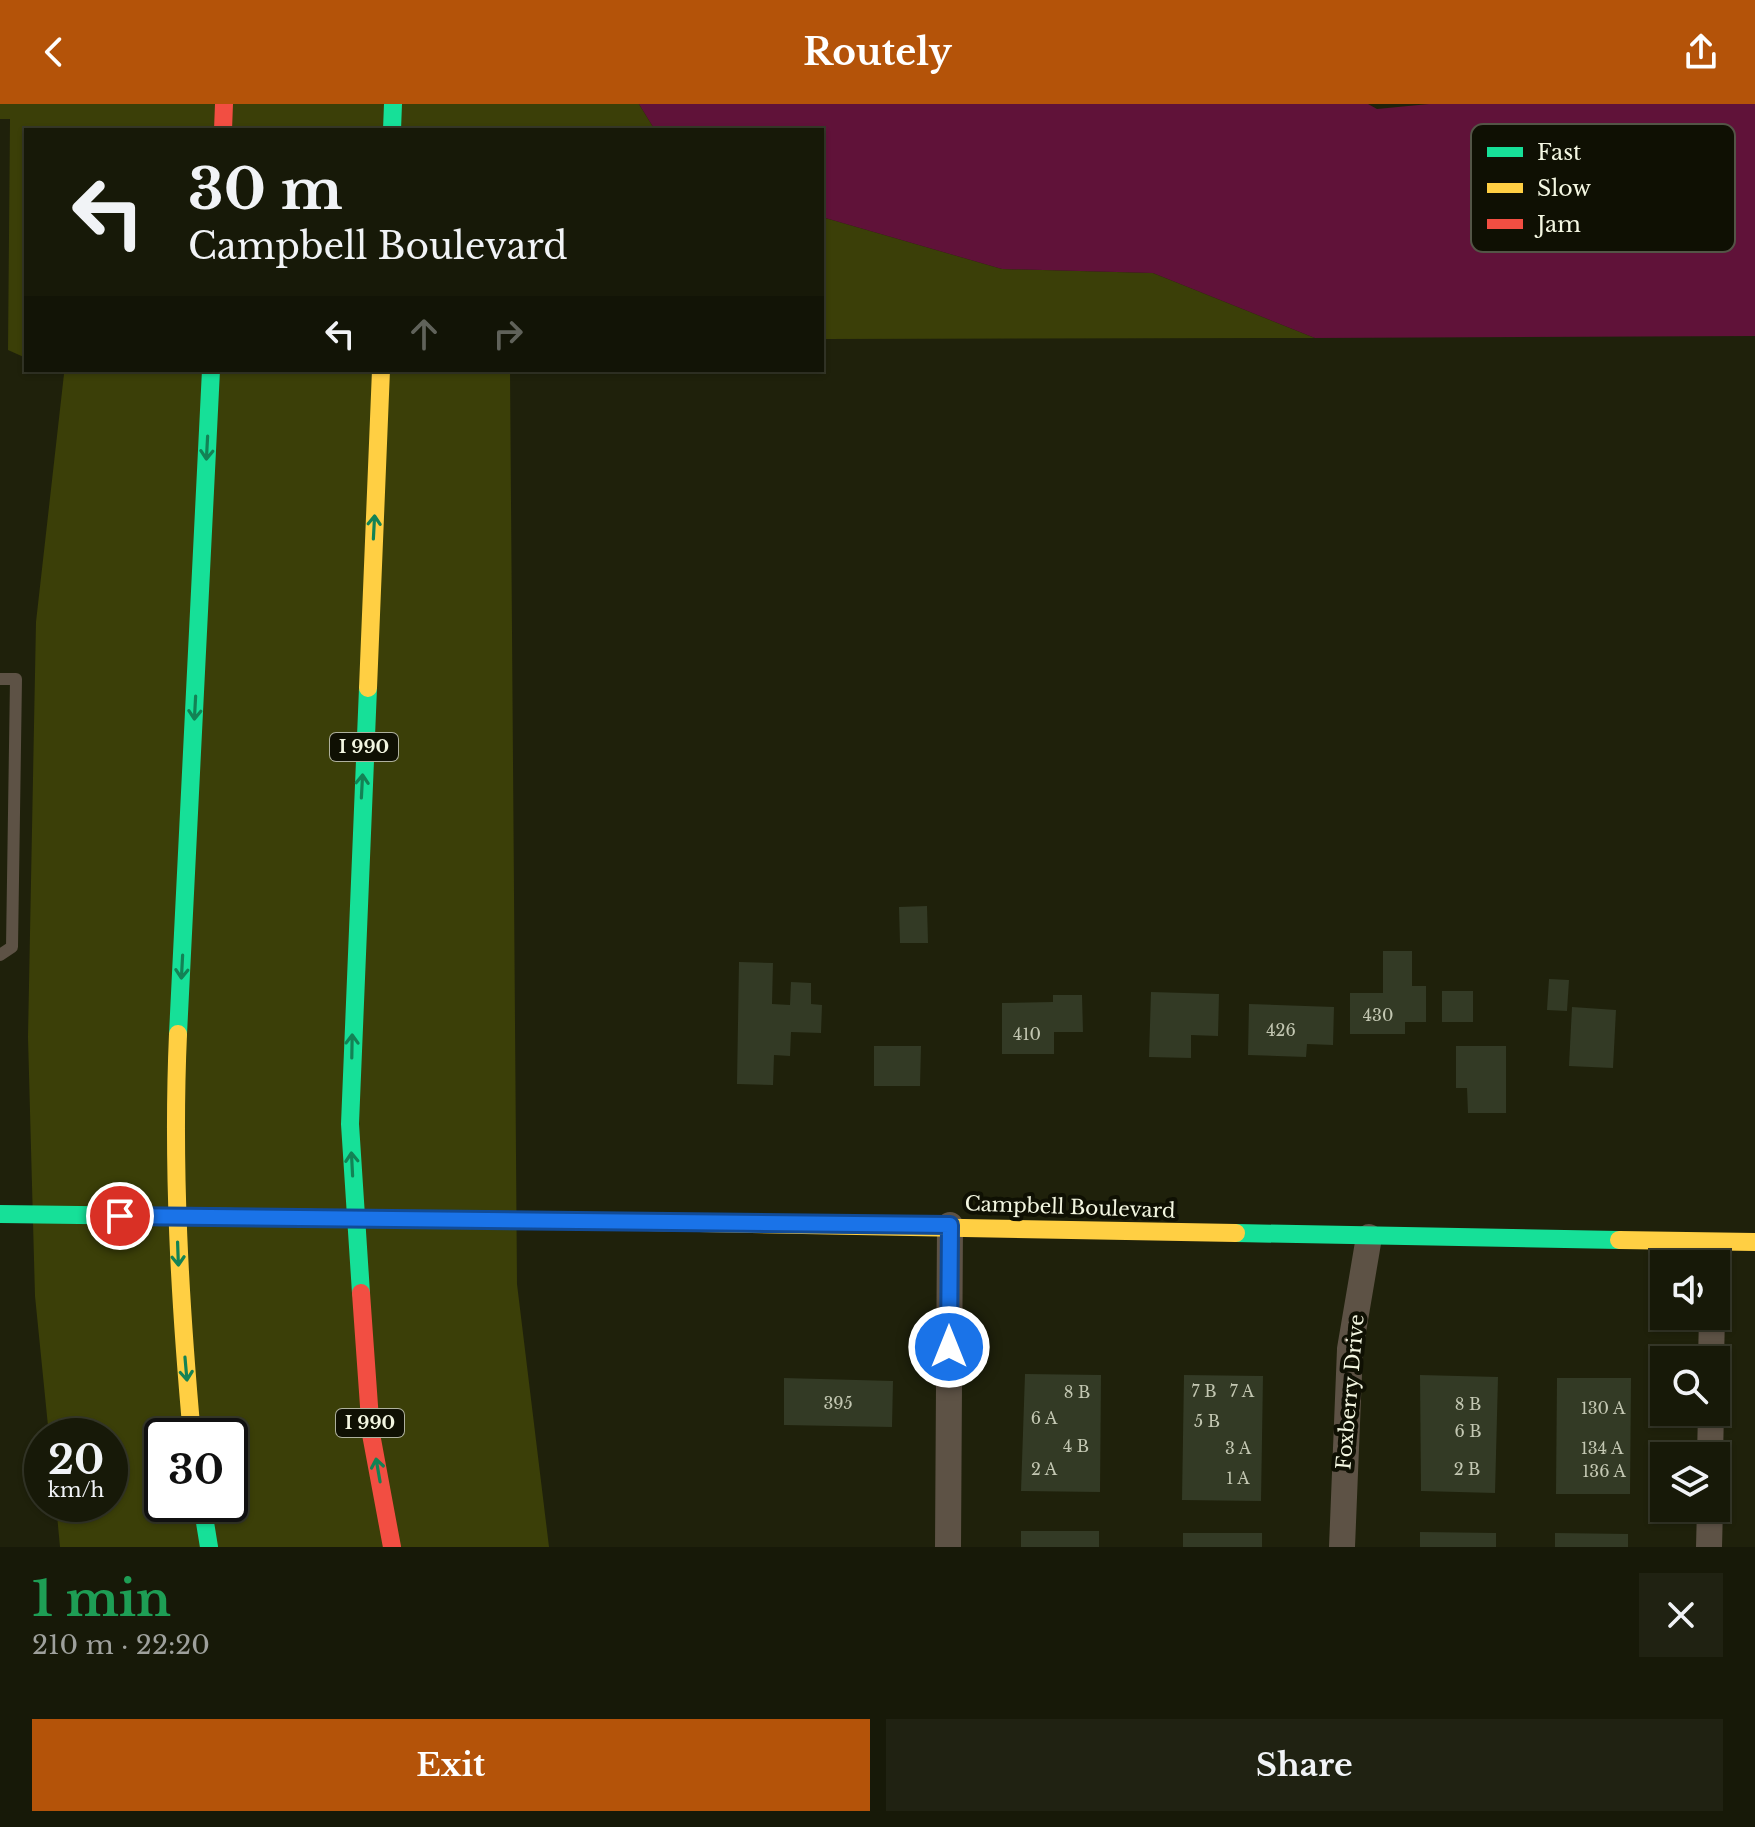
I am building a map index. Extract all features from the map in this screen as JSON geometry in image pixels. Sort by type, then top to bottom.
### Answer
[{"type":"main road","points":[[223,128],[224,104]]},
{"type":"main road","points":[[392,128],[393,104]]},
{"type":"main road","points":[[190,1418],[180,1302],[174,1120],[211,372]]},
{"type":"main road","name":"I 990","points":[[381,372],[350,1124],[371,1434],[392,1547]]},
{"type":"main road","name":"Campbell Boulevard","points":[[0,1214],[950,1225],[1369,1237],[1650,1250]]},
{"type":"main road","name":"Campbell Boulevard","points":[[1724,1250],[1755,1242]]},
{"type":"main road","points":[[205,1522],[209,1547]]},
{"type":"street","points":[[948,1547],[950,1225]]},
{"type":"street","name":"Foxberry Drive","points":[[1342,1547],[1350,1349],[1369,1237]]},
{"type":"street","points":[[1709,1547],[1710,1522]]},
{"type":"lane","points":[[0,679],[16,679],[12,947],[0,955]]},
{"type":"green space","points":[[0,104],[639,104],[654,128],[24,128],[24,357],[8,350],[10,119],[0,119]]},
{"type":"green space","points":[[824,218],[1002,269],[1153,273],[1315,338],[824,339]]},
{"type":"green space","points":[[60,372],[510,372],[517,1284],[549,1547],[60,1547],[58,1522],[128,1522],[128,1418],[47,1418],[35,1296],[28,1037],[36,622],[64,374]]},
{"type":"shaded area","points":[[639,104],[1368,104],[1377,109],[1429,104],[1755,104],[1755,336],[1315,338],[1153,273],[1002,269],[824,218],[824,128],[654,128]]},
{"type":"building","points":[[927,906],[928,943],[900,943],[899,907]]},
{"type":"building","points":[[1383,951],[1412,951],[1412,986],[1426,986],[1426,1022],[1405,1022],[1405,1034],[1350,1034],[1350,993],[1383,993]]},
{"type":"building","points":[[739,962],[773,963],[772,1004],[790,1005],[791,982],[811,983],[811,1004],[822,1005],[821,1033],[791,1032],[790,1056],[774,1055],[773,1085],[737,1084]]},
{"type":"building","points":[[1549,979],[1569,980],[1567,1011],[1547,1010]]},
{"type":"building","points":[[1442,991],[1473,991],[1473,1022],[1442,1022]]},
{"type":"building","points":[[1151,992],[1219,994],[1218,1036],[1191,1035],[1191,1058],[1149,1057]]},
{"type":"building","points":[[1053,995],[1082,995],[1083,1032],[1054,1032],[1054,1054],[1002,1054],[1002,1003],[1053,1002]]},
{"type":"building","points":[[1249,1004],[1334,1007],[1333,1045],[1307,1044],[1306,1057],[1248,1055]]},
{"type":"building","points":[[1572,1007],[1616,1010],[1613,1068],[1569,1066]]},
{"type":"building","points":[[874,1046],[921,1046],[920,1086],[874,1086]]},
{"type":"building","points":[[1456,1046],[1506,1046],[1506,1113],[1468,1113],[1467,1088],[1456,1088]]},
{"type":"building","points":[[1025,1374],[1101,1375],[1100,1492],[1021,1491]]},
{"type":"building","points":[[1184,1375],[1263,1376],[1261,1501],[1182,1500]]},
{"type":"building","points":[[1420,1375],[1498,1377],[1495,1493],[1421,1491]]},
{"type":"building","points":[[784,1378],[893,1381],[892,1427],[784,1425]]},
{"type":"building","points":[[1557,1378],[1631,1378],[1630,1494],[1556,1494]]},
{"type":"building","points":[[1021,1531],[1099,1531],[1099,1547],[1021,1547]]},
{"type":"building","points":[[1420,1532],[1496,1533],[1496,1547],[1420,1547]]},
{"type":"building","points":[[1183,1533],[1262,1533],[1262,1547],[1183,1547]]},
{"type":"building","points":[[1555,1533],[1628,1534],[1628,1547],[1555,1547]]},
{"type":"traffic: fast","points":[[392,128],[393,104]]},
{"type":"traffic: fast","points":[[178,1034],[211,372]]},
{"type":"traffic: fast","points":[[361,1293],[350,1124],[368,688]]},
{"type":"traffic: fast","points":[[0,1214],[648,1222]]},
{"type":"traffic: fast","points":[[1236,1233],[1619,1240]]},
{"type":"traffic: fast","points":[[205,1522],[209,1547]]},
{"type":"traffic: slow","points":[[368,688],[381,372]]},
{"type":"traffic: slow","points":[[178,1034],[178,1235],[191,1418]]},
{"type":"traffic: slow","points":[[648,1222],[1236,1233]]},
{"type":"traffic: slow","points":[[1619,1240],[1755,1242]]},
{"type":"traffic: jam","points":[[223,128],[224,104]]},
{"type":"traffic: jam","points":[[361,1293],[371,1434],[392,1547]]},
{"type":"route","points":[[120,1216],[950,1225],[949,1347]]}]
